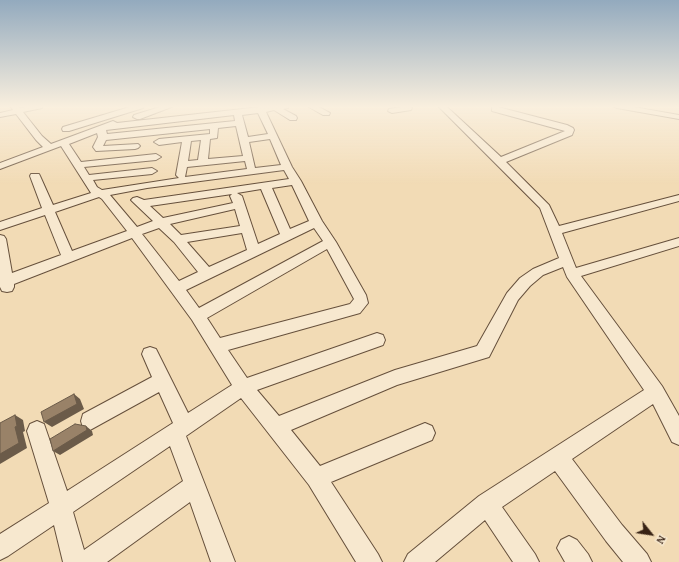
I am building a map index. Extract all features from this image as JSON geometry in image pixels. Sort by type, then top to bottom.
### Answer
[{"type":"street","points":[[35,132],[39,138],[59,139],[96,132]]},
{"type":"street","points":[[0,166],[76,132]]},
{"type":"street","points":[[103,132],[99,148],[135,146]]},
{"type":"street","points":[[124,132],[146,132]]},
{"type":"street","points":[[147,185],[156,157],[159,132]]},
{"type":"street","points":[[159,142],[206,137],[215,135],[215,132]]},
{"type":"street","points":[[242,132],[253,172]]},
{"type":"street","points":[[217,346],[354,309],[359,306],[361,299],[330,242],[316,222],[296,181],[287,167],[272,132]]},
{"type":"street","points":[[470,132],[545,207],[569,267],[656,392],[679,435]]},
{"type":"street","points":[[500,161],[569,132]]},
{"type":"street","points":[[132,160],[137,133]]},
{"type":"street","points":[[244,140],[272,136]]},
{"type":"street","points":[[203,163],[206,137]]},
{"type":"street","points":[[59,139],[93,189],[106,197],[177,288],[217,346],[243,388],[316,478],[370,562]]},
{"type":"street","points":[[180,182],[187,139]]},
{"type":"street","points":[[186,150],[204,149]]},
{"type":"street","points":[[82,172],[132,160],[156,157]]},
{"type":"street","points":[[182,165],[249,158]]},
{"type":"street","points":[[0,226],[101,193],[147,185],[180,182],[287,167]]},
{"type":"street","points":[[82,172],[152,171]]},
{"type":"street","points":[[35,176],[68,257]]},
{"type":"street","points":[[210,178],[211,194]]},
{"type":"street","points":[[141,204],[296,181]]},
{"type":"street","points":[[265,185],[287,236]]},
{"type":"street","points":[[127,189],[178,239],[208,273]]},
{"type":"street","points":[[234,190],[254,252]]},
{"type":"street","points":[[554,231],[679,198]]},
{"type":"street","points":[[0,239],[7,284],[68,257],[160,223],[239,205]]},
{"type":"street","points":[[177,288],[316,222]]},
{"type":"street","points":[[178,239],[246,229]]},
{"type":"street","points":[[197,316],[330,242]]},
{"type":"street","points":[[276,427],[395,378],[483,352],[512,297],[525,282],[538,272],[569,267],[679,242]]},
{"type":"street","points":[[0,548],[243,388],[377,340]]},
{"type":"street","points":[[150,354],[162,381],[179,429],[194,486],[223,562]]},
{"type":"street","points":[[90,421],[162,381]]},
{"type":"street","points":[[416,562],[487,504],[656,392]]},
{"type":"street","points":[[37,431],[61,508],[75,562]]},
{"type":"street","points":[[316,478],[425,432]]},
{"type":"street","points":[[558,458],[614,533],[639,562]]},
{"type":"street","points":[[87,562],[194,486]]},
{"type":"street","points":[[487,504],[527,562]]},
{"type":"building","points":[[74,394],[77,404],[44,422],[41,412]]},
{"type":"building","points":[[15,415],[17,426],[15,427],[19,443],[0,454],[0,423]]},
{"type":"building","points":[[75,424],[86,426],[87,430],[53,451],[50,439]]}]
